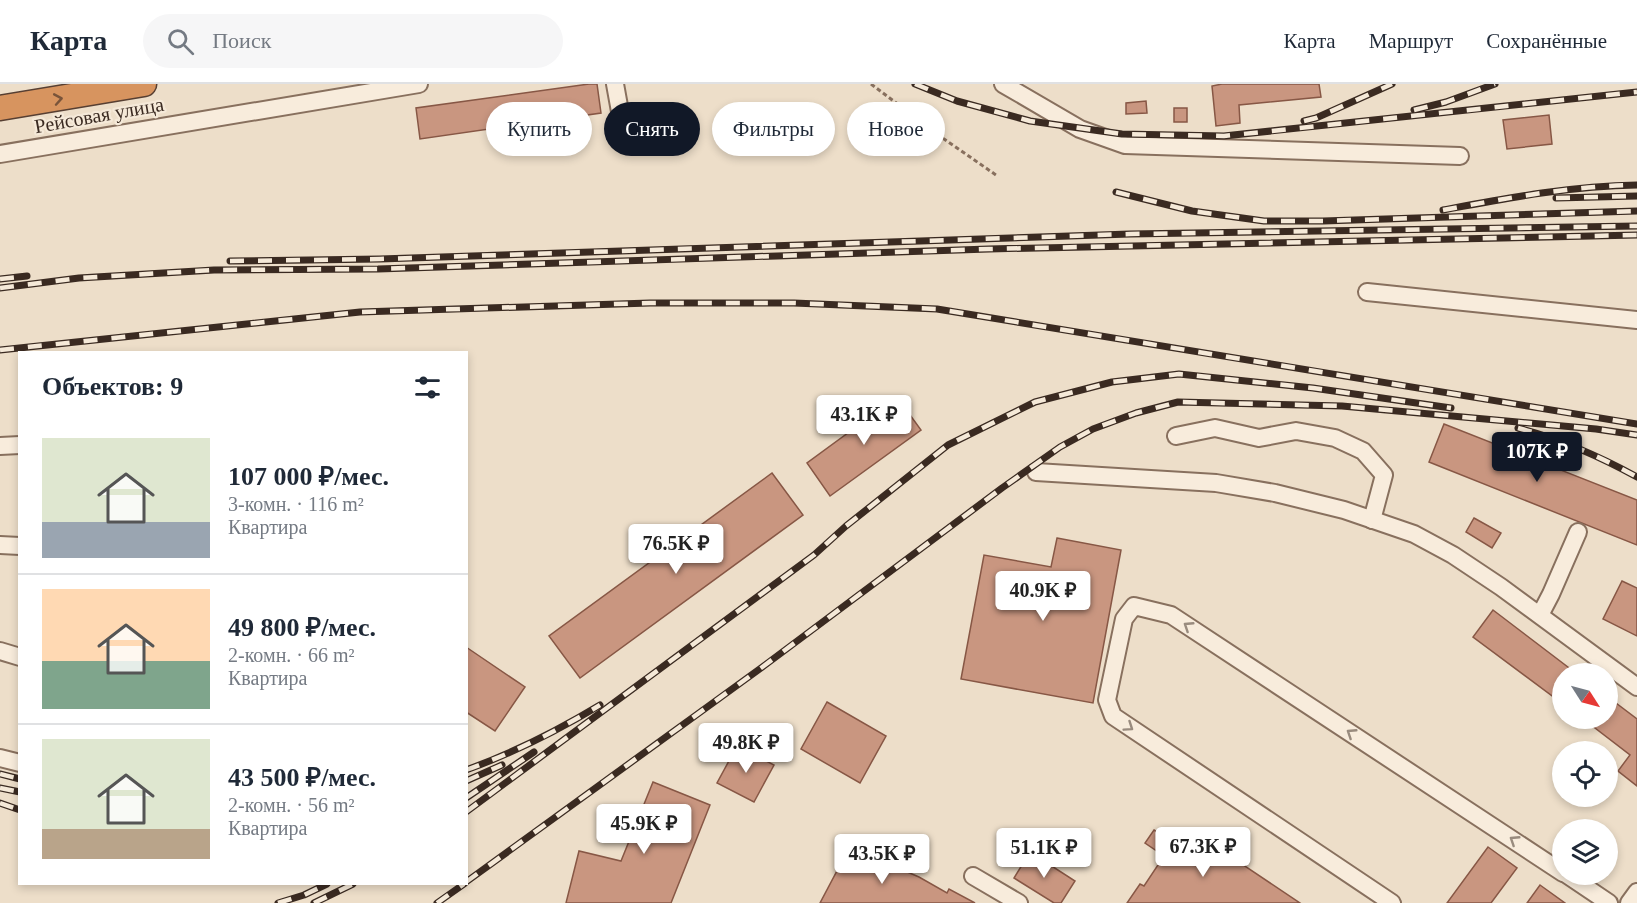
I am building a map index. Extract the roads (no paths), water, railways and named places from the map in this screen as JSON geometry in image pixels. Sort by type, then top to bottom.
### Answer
[{"type":"highway","points":[[0,108],[144,84]]},
{"type":"street","name":"Рейсовая улица","points":[[0,154],[419,84]]},
{"type":"street","points":[[615,84],[619,102]]},
{"type":"street","points":[[1014,87],[1080,129],[1125,145],[1460,156]]},
{"type":"street","points":[[1367,292],[1637,320]]},
{"type":"street","points":[[1176,436],[1215,428],[1259,438],[1296,431],[1335,438],[1363,451],[1384,475],[1372,519]]},
{"type":"street","points":[[0,446],[18,445]]},
{"type":"street","points":[[1035,472],[1216,483],[1275,493],[1372,519],[1414,534],[1453,555],[1540,615],[1637,687]]},
{"type":"street","points":[[1540,615],[1578,532]]},
{"type":"street","points":[[0,545],[18,546]]},
{"type":"street","points":[[1392,903],[1113,716],[1107,700],[1124,619],[1134,606],[1172,615],[1552,866]]},
{"type":"street","points":[[0,651],[18,656]]},
{"type":"street","points":[[0,758],[18,763]]},
{"type":"street","points":[[973,876],[1019,903]]},
{"type":"street","points":[[1581,885],[1609,903]]},
{"type":"street","points":[[1629,903],[1637,892]]},
{"type":"railway","points":[[915,84],[957,101],[1030,121],[1122,134],[1224,136],[1637,92]]},
{"type":"railway","points":[[1304,121],[1316,118],[1392,84]]},
{"type":"railway","points":[[1414,110],[1446,102],[1495,84]]},
{"type":"railway","points":[[1443,210],[1563,190],[1637,185]]},
{"type":"railway","points":[[1116,192],[1192,211],[1264,221],[1637,211]]},
{"type":"railway","points":[[1556,198],[1637,196]]},
{"type":"railway","points":[[230,261],[380,259],[1130,234],[1637,226]]},
{"type":"railway","points":[[0,288],[79,278],[214,270],[378,269],[989,249],[1637,235]]},
{"type":"railway","points":[[0,279],[27,276]]},
{"type":"railway","points":[[0,350],[360,312],[650,303],[794,303],[937,309],[1637,424]]},
{"type":"railway","points":[[468,811],[814,555],[846,526],[948,445],[1035,402],[1112,382],[1179,374],[1313,388],[1451,408]]},
{"type":"railway","points":[[468,881],[761,668],[1002,488],[1060,447],[1093,429],[1136,413],[1178,402],[1342,406],[1596,429],[1637,435]]},
{"type":"railway","points":[[1518,428],[1579,449],[1637,477]]},
{"type":"railway","points":[[468,769],[534,741],[600,705]]},
{"type":"railway","points":[[468,797],[534,752]]},
{"type":"railway","points":[[468,780],[502,765]]},
{"type":"railway","points":[[0,774],[18,778]]},
{"type":"railway","points":[[0,788],[18,792]]},
{"type":"railway","points":[[0,803],[18,809]]},
{"type":"railway","points":[[278,903],[304,895],[325,885]]},
{"type":"railway","points":[[314,903],[351,885]]},
{"type":"railway","points":[[437,903],[463,885]]}]
